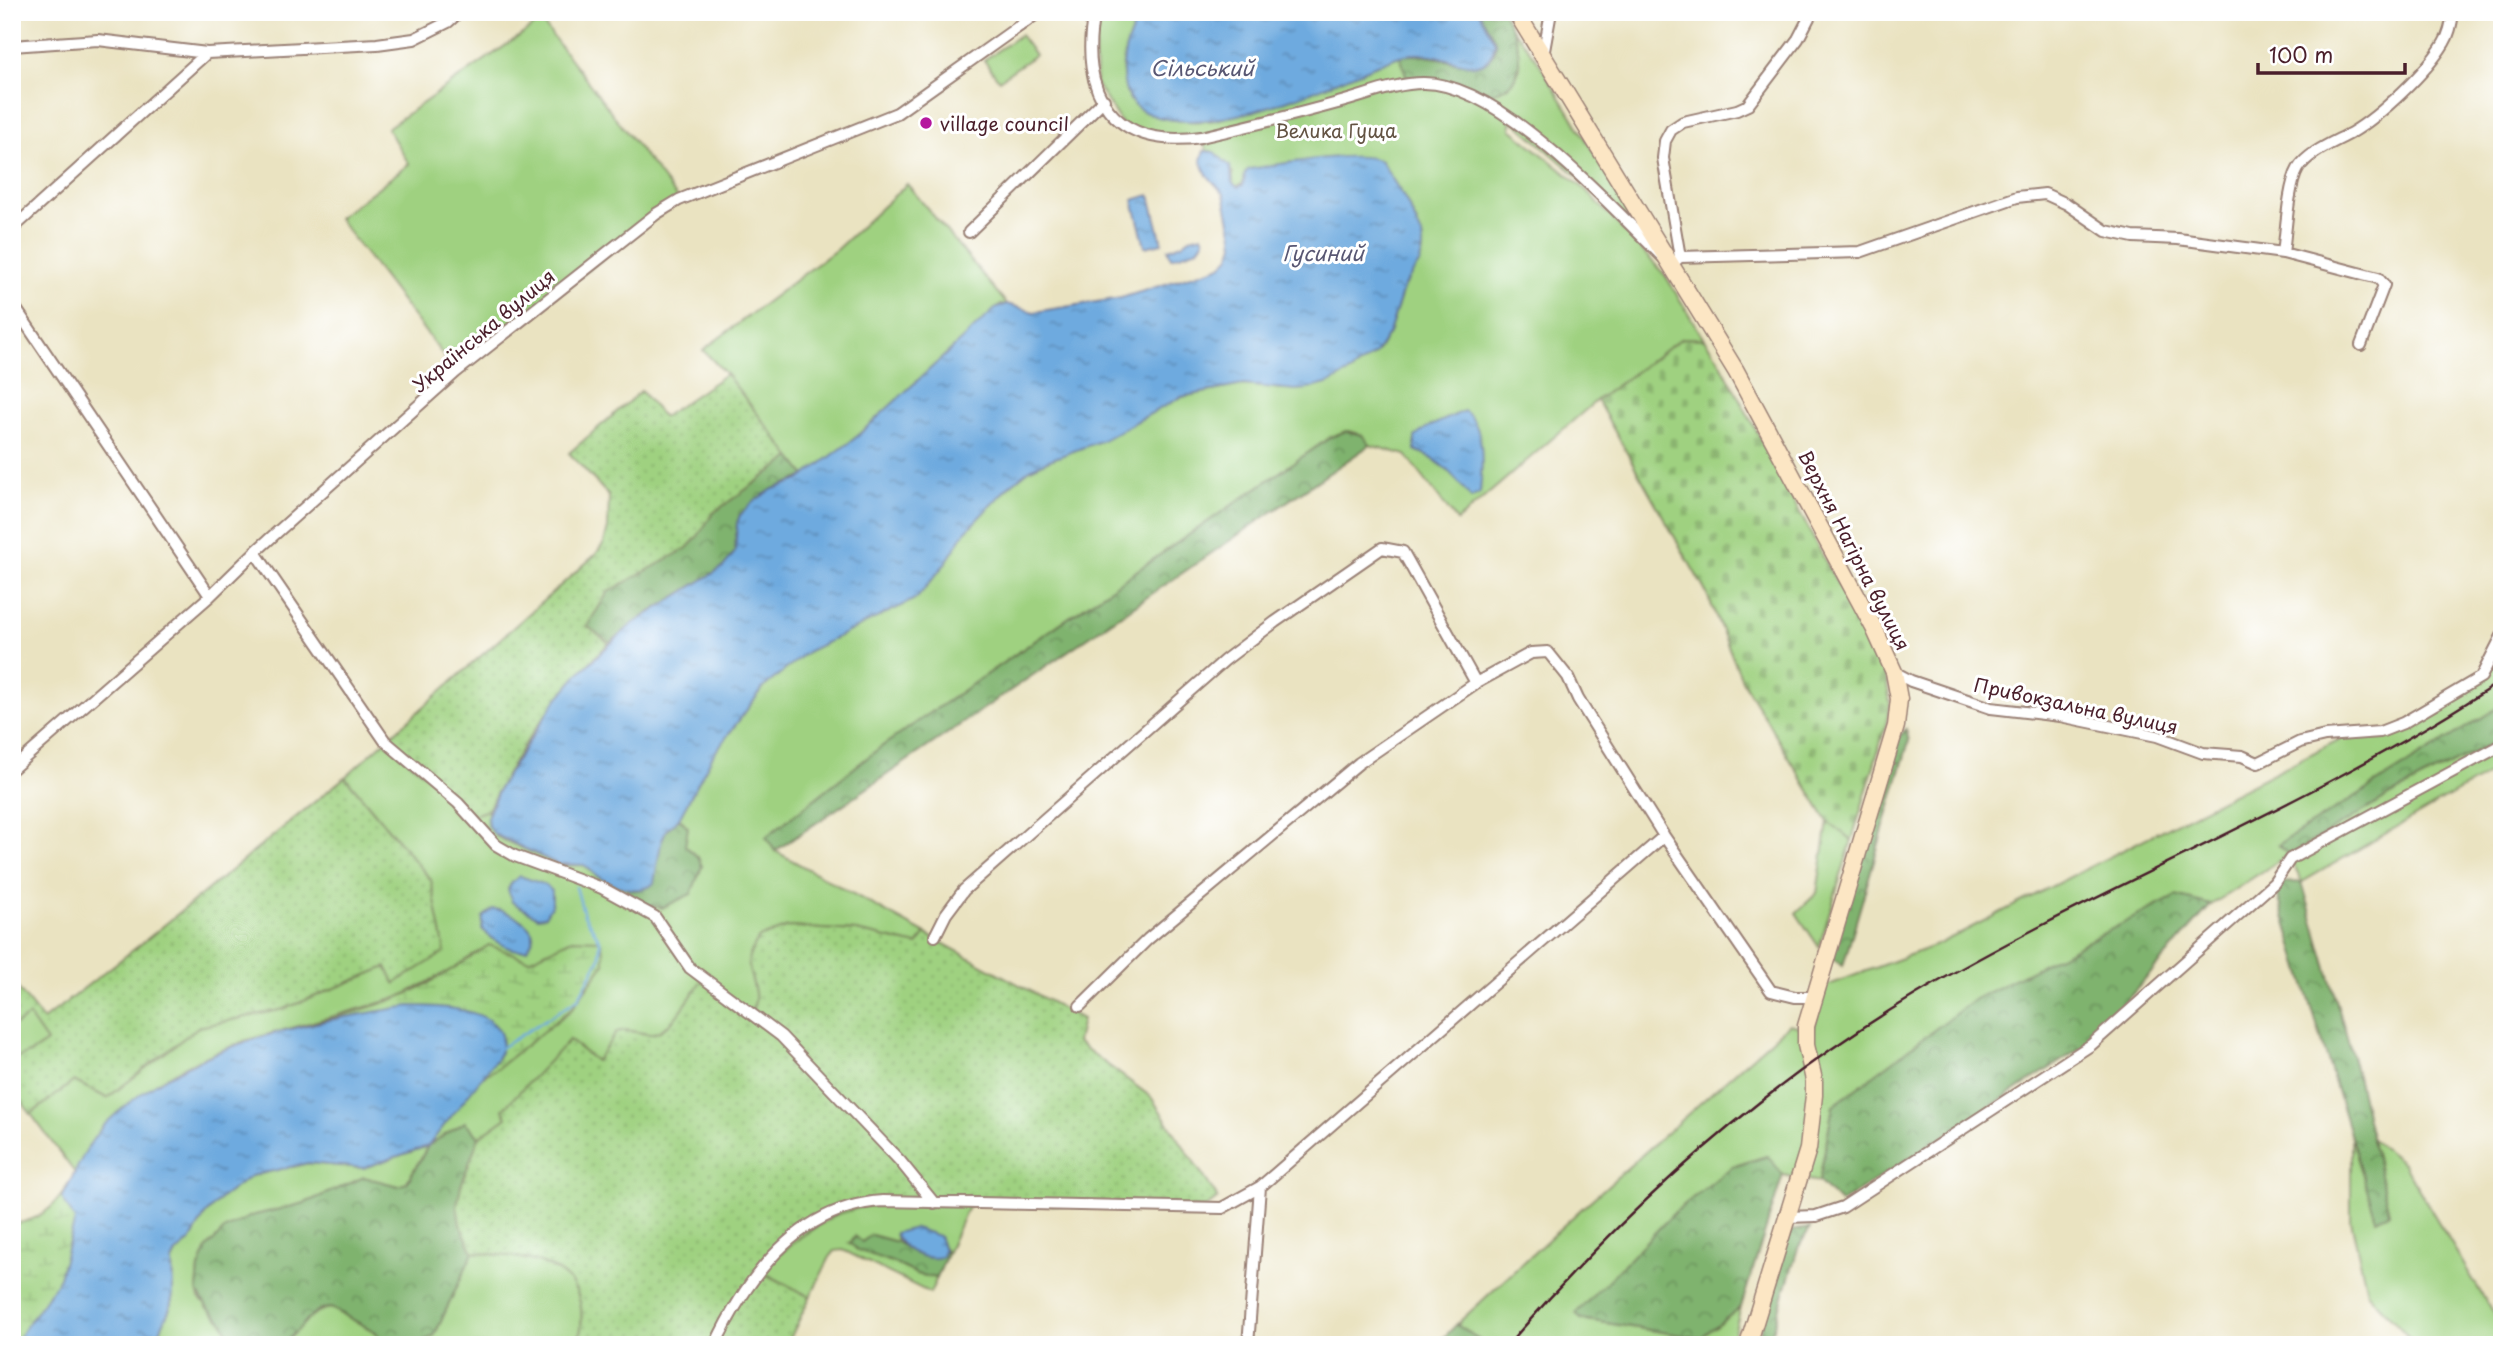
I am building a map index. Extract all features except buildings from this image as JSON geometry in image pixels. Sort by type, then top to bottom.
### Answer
[{"type":"main road","name":"Верхня Нагірна вулиця","points":[[1517,12],[1676,261],[1874,628],[1894,672],[1899,699],[1896,726],[1814,997],[1805,1037],[1814,1080],[1808,1149],[1748,1345]]},
{"type":"street","points":[[12,46],[98,40],[207,53],[397,42],[429,32],[459,12]]},
{"type":"street","name":"Українська вулиця","points":[[12,769],[210,596],[255,552],[456,372],[656,214],[679,200],[897,113],[1039,12]]},
{"type":"street","points":[[1094,12],[1091,65],[1096,85],[1116,119],[1133,131],[1155,139],[1184,140],[1294,115],[1409,84],[1448,85],[1511,117],[1676,261],[1860,252],[2017,197],[2045,194],[2067,204],[2105,232],[2283,253],[2378,278],[2384,285],[2361,345]]},
{"type":"street","points":[[1543,56],[1551,12]]},
{"type":"street","points":[[1676,261],[1663,158],[1665,141],[1671,130],[1683,122],[1727,113],[1748,105],[1798,39],[1812,12]]},
{"type":"street","points":[[2283,253],[2293,180],[2298,168],[2306,159],[2355,131],[2379,113],[2426,66],[2445,42],[2453,12]]},
{"type":"street","points":[[12,229],[207,53]]},
{"type":"street","points":[[969,232],[1104,100]]},
{"type":"street","points":[[12,303],[210,596]]},
{"type":"street","points":[[934,936],[964,890],[1204,678],[1275,622],[1382,548],[1403,552],[1476,683]]},
{"type":"street","points":[[255,552],[385,741],[458,803],[496,845],[515,856],[601,888],[655,917],[690,968],[781,1036],[900,1161],[934,1203]]},
{"type":"street","name":"Привокзальна вулиця","points":[[1894,672],[1911,681],[1991,708],[2072,719],[2157,736],[2203,753],[2242,756],[2258,763],[2300,742],[2325,736],[2380,732],[2403,723],[2481,677],[2502,636]]},
{"type":"street","points":[[1080,1006],[1148,939],[1359,763],[1476,683],[1531,653],[1548,652],[1568,677],[1578,699],[1664,836],[1771,991],[1795,997],[1814,997]]},
{"type":"street","points":[[1787,1217],[1816,1216],[1843,1207],[2091,1045],[2274,883],[2290,859],[2502,745]]},
{"type":"street","points":[[715,1345],[735,1306],[773,1254],[810,1226],[840,1210],[861,1203],[883,1201],[1222,1208],[1260,1187],[1664,836]]},
{"type":"street","points":[[1248,1345],[1260,1187]]},
{"type":"green space","name":"Велика Гуща","points":[[1094,12],[1118,17],[1140,15],[1124,55],[1125,86],[1130,96],[1144,109],[1164,118],[1187,121],[1215,120],[1280,102],[1400,55],[1409,84],[1490,93],[1509,86],[1520,67],[1514,31],[1538,61],[1635,220],[1632,223],[1511,119],[1511,129],[1585,189],[1665,275],[1704,339],[1682,338],[1597,400],[1457,521],[1406,455],[1370,445],[1362,435],[1354,432],[1346,431],[1331,437],[881,747],[766,837],[775,851],[926,934],[917,945],[856,931],[788,927],[759,938],[749,958],[755,993],[754,1006],[750,1012],[670,1024],[649,1034],[626,1030],[596,1061],[569,1040],[507,1117],[479,1137],[465,1122],[428,1146],[481,1077],[496,1069],[571,1010],[604,964],[572,939],[529,960],[489,945],[449,971],[398,998],[244,1041],[185,1067],[159,1082],[106,1124],[75,1173],[31,1114],[74,1081],[107,1098],[198,1027],[284,1009],[386,967],[396,983],[431,880],[345,777],[385,741],[473,815],[488,810],[488,826],[497,837],[561,866],[584,865],[596,876],[628,889],[628,892],[691,894],[702,866],[694,853],[685,846],[686,828],[679,818],[713,755],[764,687],[807,652],[917,598],[945,564],[965,532],[1010,485],[1030,469],[1181,397],[1243,385],[1282,389],[1350,372],[1376,353],[1389,333],[1404,286],[1422,256],[1423,249],[1417,224],[1381,161],[1244,183],[1236,187],[1233,184],[1233,173],[1211,151],[1207,151],[1201,137],[1184,140],[1123,126],[1096,84]]},
{"type":"green space","points":[[1479,12],[1503,12],[1509,23],[1518,47],[1519,60],[1513,81],[1490,93],[1409,84],[1400,56],[1421,55],[1477,65],[1488,60],[1495,49],[1495,41]]},
{"type":"green space","points":[[541,21],[679,200],[456,372],[338,218],[409,164],[387,128]]},
{"type":"green space","points":[[1020,35],[1035,55],[999,80],[984,60]]},
{"type":"green space","points":[[907,184],[1007,304],[1001,305],[854,439],[806,476],[726,374],[703,350],[837,249]]},
{"type":"green space","points":[[1682,338],[1704,339],[1718,358],[1886,676],[1890,704],[1886,724],[1852,840],[1828,822],[1742,680],[1707,594],[1597,400]]},
{"type":"green space","points":[[726,374],[791,457],[713,513],[687,548],[608,592],[587,626],[609,643],[541,721],[512,764],[488,810],[473,815],[385,741],[595,555],[604,543],[608,528],[609,496],[569,453],[641,391],[663,417]]},
{"type":"green space","points":[[1346,431],[1362,435],[1370,445],[775,851],[766,837],[881,747],[1331,437]]},
{"type":"green space","points":[[791,457],[806,476],[773,489],[740,515],[735,552],[723,567],[647,614],[609,643],[587,626],[608,592],[687,548],[713,513]]},
{"type":"green space","points":[[2502,653],[2502,705],[2279,845],[2289,855],[2393,794],[2502,738],[2502,766],[2302,882],[2288,855],[2211,905],[2176,897],[1833,1106],[1819,1182],[1783,1175],[1766,1156],[1732,1167],[1675,1212],[1577,1313],[1581,1319],[1700,1338],[1741,1307],[1731,1345],[1486,1345],[1457,1324],[1789,1024],[1813,1030],[1826,986],[1939,944],[2346,736],[2389,734],[2483,677]]},
{"type":"green space","points":[[2502,705],[2502,738],[2393,794],[2289,855],[2278,845]]},
{"type":"green space","points":[[1906,729],[1909,741],[1843,966],[1828,956],[1891,745]]},
{"type":"green space","points":[[345,777],[431,880],[445,952],[395,983],[386,967],[284,1009],[198,1027],[107,1098],[74,1081],[31,1114],[12,1089],[12,1060],[47,1042],[29,1016],[12,1027],[12,981],[43,1020],[146,940]]},
{"type":"green space","points":[[679,818],[688,827],[685,846],[698,857],[702,866],[691,894],[662,908],[636,901],[628,889],[640,890],[666,830]]},
{"type":"green space","points":[[1828,822],[1852,840],[1819,947],[1796,913],[1817,893]]},
{"type":"green space","points":[[2302,882],[2352,1055],[2389,1213],[2376,1219],[2274,883]]},
{"type":"green space","points":[[2176,896],[2211,905],[2089,1043],[1840,1203],[1819,1182],[1833,1106],[1975,999]]},
{"type":"green space","points":[[788,927],[856,931],[917,945],[926,934],[1082,1019],[1077,1042],[1151,1097],[1218,1198],[1205,1208],[883,1201],[824,1218],[759,1271],[810,1297],[787,1345],[578,1345],[582,1318],[579,1297],[570,1281],[539,1262],[473,1252],[460,1224],[457,1205],[479,1137],[507,1117],[503,1109],[569,1040],[596,1061],[617,1032],[650,1034],[666,1027],[680,1012],[703,978],[750,1012],[755,999],[749,965],[751,953],[759,938]]},
{"type":"green space","points":[[572,939],[600,940],[604,964],[570,1010],[496,1069],[481,1077],[428,1146],[363,1168],[308,1163],[293,1167],[243,1100],[65,1345],[12,1345],[12,1224],[30,1220],[55,1203],[102,1128],[156,1084],[183,1067],[242,1043],[367,1008],[409,993],[489,945],[529,960]]},
{"type":"green space","points":[[29,1016],[47,1042],[12,1060],[12,1027]]},
{"type":"green space","points":[[465,1122],[479,1137],[461,1186],[460,1224],[473,1252],[434,1336],[417,1345],[384,1345],[376,1332],[331,1308],[321,1309],[313,1314],[283,1345],[234,1345],[222,1321],[207,1307],[197,1291],[199,1268],[207,1248],[225,1229],[251,1216],[305,1203],[364,1177],[398,1186],[407,1183],[428,1146]]},
{"type":"green space","points":[[2351,1133],[2376,1218],[2389,1213],[2371,1138],[2403,1163],[2502,1328],[2502,1345],[2416,1345],[2367,1292],[2351,1220]]},
{"type":"green space","points":[[428,1146],[406,1183],[398,1186],[364,1177],[305,1203],[251,1216],[199,1268],[199,1298],[222,1321],[234,1345],[154,1345],[170,1308],[173,1295],[172,1261],[176,1253],[190,1241],[205,1215],[221,1198],[251,1176],[308,1163],[363,1168]]},
{"type":"green space","points":[[1768,1156],[1783,1175],[1741,1307],[1700,1338],[1581,1319],[1576,1313],[1675,1212],[1732,1167]]},
{"type":"green space","points":[[969,1204],[947,1254],[938,1236],[895,1233],[897,1242],[872,1235],[862,1242],[850,1243],[917,1274],[937,1278],[930,1293],[843,1250],[835,1251],[830,1257],[810,1297],[759,1270],[773,1254],[850,1206]]},
{"type":"green space","points":[[1810,1228],[1798,1248],[1768,1345],[1756,1345],[1790,1231]]},
{"type":"green space","points":[[871,1235],[897,1242],[910,1251],[942,1257],[944,1250],[947,1254],[937,1278],[917,1274],[857,1250],[850,1243],[855,1236],[862,1242]]},
{"type":"green space","points":[[473,1252],[539,1262],[570,1281],[579,1297],[582,1318],[578,1345],[417,1345],[434,1336]]},
{"type":"green space","points":[[331,1308],[376,1332],[384,1345],[283,1345],[310,1317]]},
{"type":"green space","points":[[1457,1324],[1486,1345],[1436,1345]]},
{"type":"water","name":"Сільський","points":[[1142,12],[1479,12],[1495,42],[1487,61],[1480,64],[1464,64],[1425,54],[1404,55],[1306,94],[1239,115],[1206,120],[1176,120],[1145,112],[1134,104],[1126,93],[1123,78],[1124,58],[1132,30]]},
{"type":"water","name":"Гусиний","points":[[1204,151],[1214,152],[1230,166],[1233,184],[1238,187],[1243,185],[1245,173],[1249,169],[1337,157],[1381,161],[1406,201],[1422,235],[1423,249],[1420,262],[1404,286],[1389,333],[1376,353],[1330,383],[1308,389],[1243,385],[1181,397],[1103,440],[1030,469],[1010,485],[965,532],[945,564],[917,598],[807,652],[764,687],[713,755],[679,818],[666,830],[654,883],[648,887],[634,889],[617,886],[597,876],[584,865],[557,864],[494,834],[488,826],[487,817],[500,786],[554,703],[580,672],[631,625],[723,567],[735,552],[740,515],[754,501],[773,489],[799,480],[854,439],[995,309],[1007,304],[1034,312],[1121,298],[1221,266],[1230,256],[1234,245],[1233,236],[1224,194],[1207,175],[1201,160]]},
{"type":"water","points":[[1150,195],[1162,243],[1145,247],[1133,200]]},
{"type":"water","points":[[1202,235],[1204,240],[1198,249],[1171,258],[1168,249]]},
{"type":"water","points":[[1464,411],[1476,426],[1481,449],[1480,493],[1471,498],[1447,470],[1415,450],[1415,437],[1426,428]]},
{"type":"water","points":[[520,876],[546,885],[552,891],[552,904],[545,916],[538,917],[512,902],[508,889]]},
{"type":"water","points":[[493,909],[512,915],[530,928],[533,939],[527,949],[509,948],[482,929],[483,917]]},
{"type":"water","points":[[410,1006],[440,1007],[474,1013],[488,1019],[498,1028],[502,1041],[498,1057],[428,1146],[363,1168],[308,1163],[251,1176],[221,1198],[205,1215],[190,1241],[176,1253],[172,1261],[173,1295],[170,1308],[154,1345],[13,1345],[58,1281],[75,1220],[62,1198],[86,1150],[105,1124],[137,1097],[172,1074],[209,1056],[288,1030]]},
{"type":"water","points":[[915,1228],[939,1236],[944,1250],[942,1257],[921,1256],[902,1245],[895,1233]]},
{"type":"waterway","points":[[499,1049],[578,999],[600,958],[600,940],[584,915],[576,887]]},
{"type":"railway","points":[[1508,1345],[1599,1246],[1698,1154],[1749,1110],[1858,1031],[1987,954],[2359,766],[2502,680]]},
{"type":"place","name":"village council","points":[[926,123]]}]
